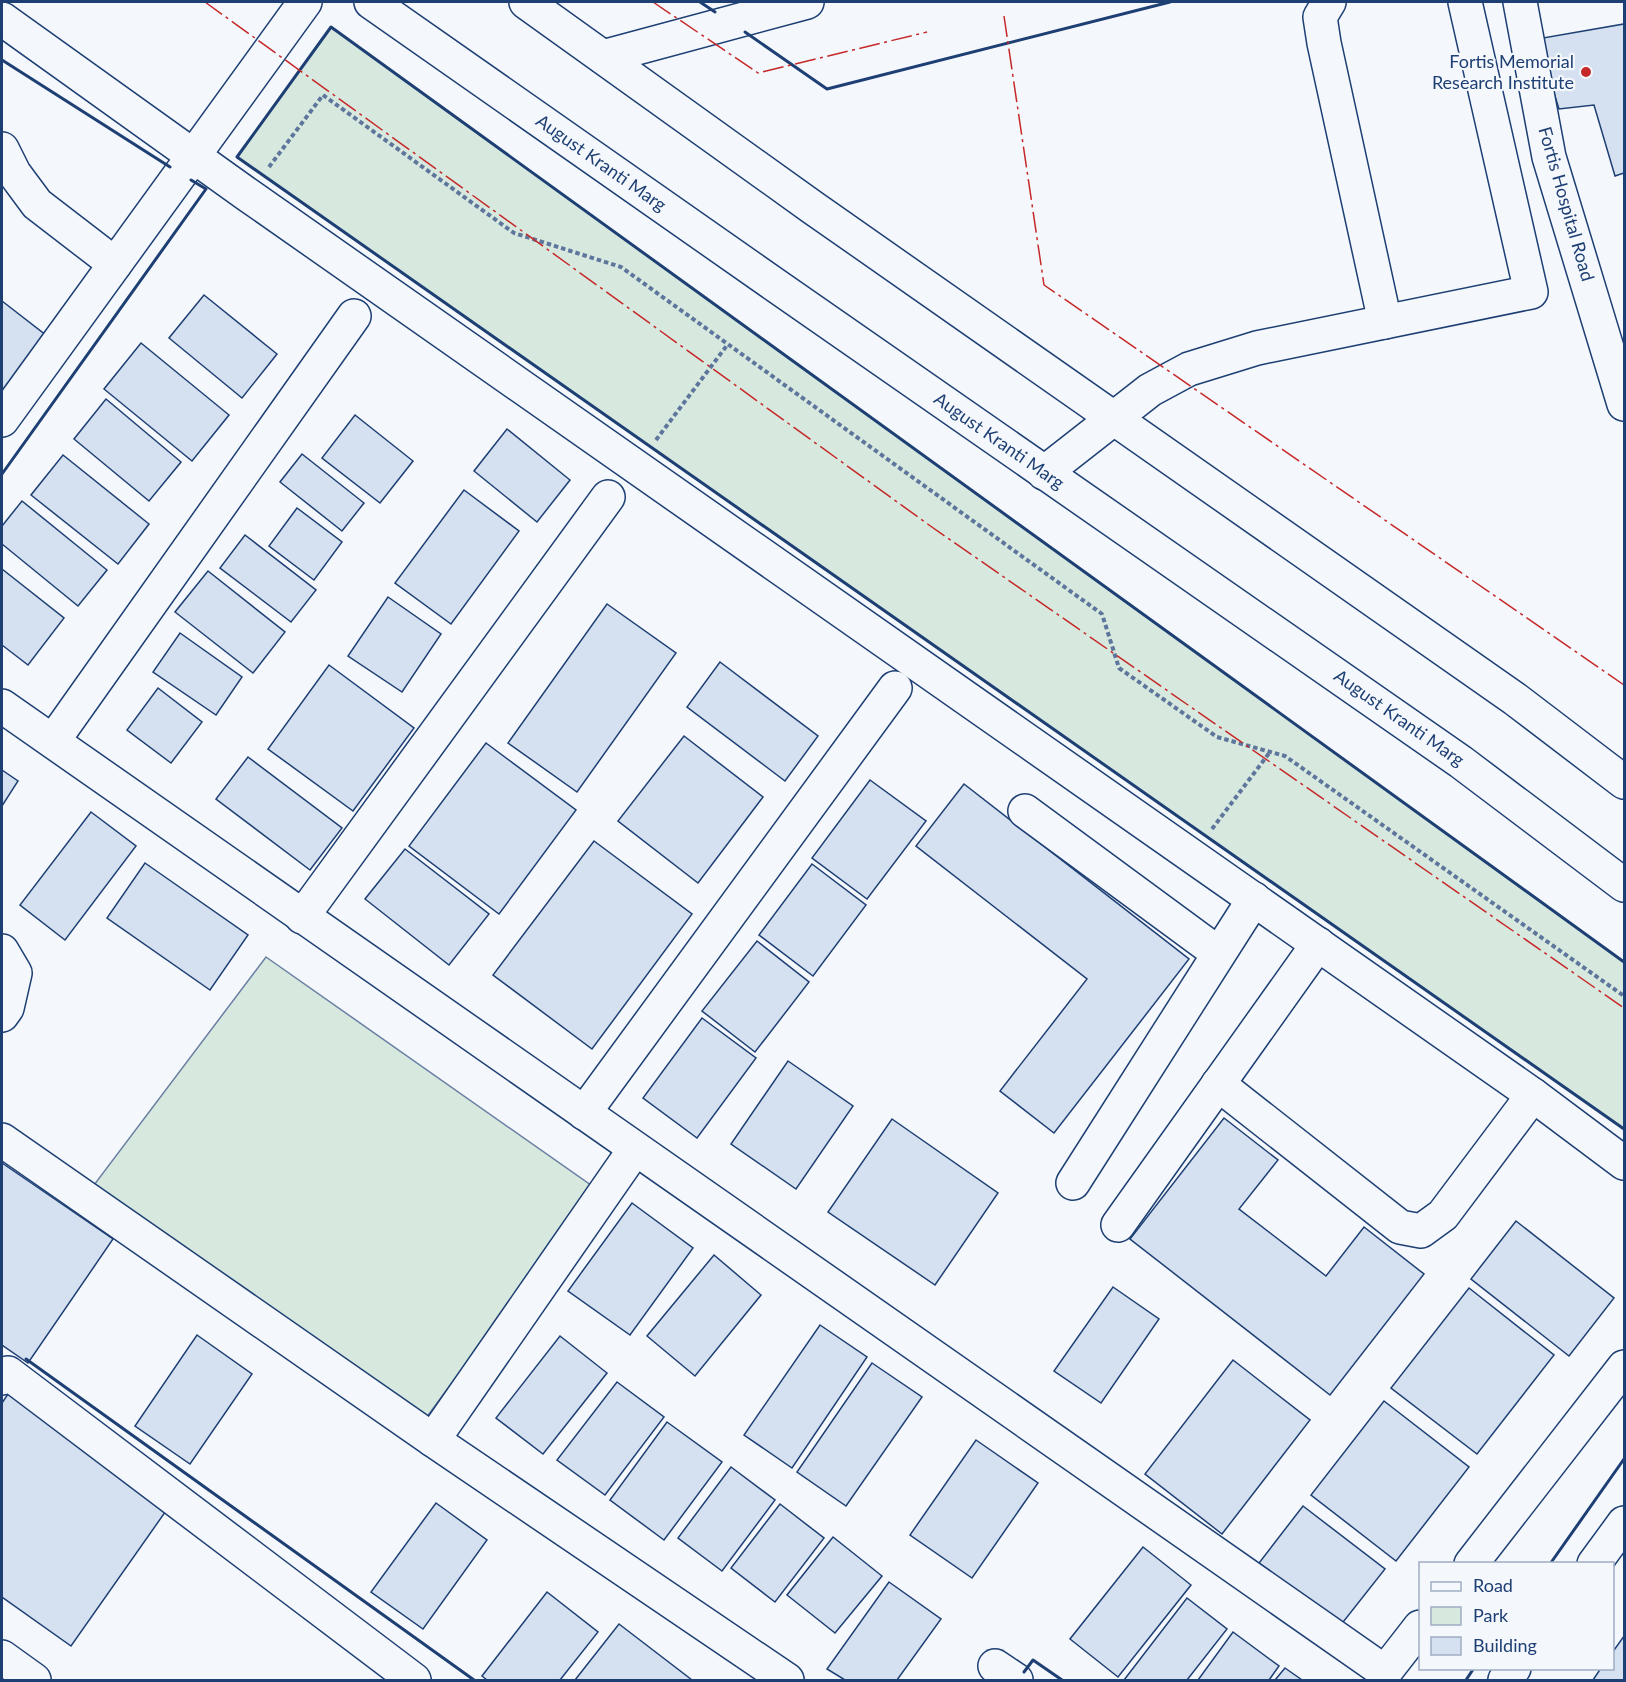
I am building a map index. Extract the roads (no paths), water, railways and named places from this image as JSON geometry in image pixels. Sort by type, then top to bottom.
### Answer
[{"type":"street","points":[[2,420],[305,2]]},
{"type":"street","name":"August Kranti Marg","points":[[371,2],[1461,762],[1624,885]]},
{"type":"street","points":[[526,2],[812,207],[1515,699],[1624,782]]},
{"type":"street","points":[[603,57],[807,2]]},
{"type":"street","points":[[1329,2],[1320,17],[1324,43],[1385,322]]},
{"type":"street","points":[[1044,473],[1150,390],[1189,369],[1257,348],[1531,292],[1465,2]]},
{"type":"street","name":"Fortis Hospital Road","points":[[1520,2],[1549,157],[1624,404]]},
{"type":"street","points":[[2,19],[248,195],[1533,1095],[1624,1163]]},
{"type":"street","points":[[2,149],[14,173],[37,204],[115,264]]},
{"type":"street","points":[[53,741],[354,316]]},
{"type":"street","points":[[302,917],[608,497]]},
{"type":"street","points":[[584,1113],[895,688]]},
{"type":"street","points":[[2,706],[1385,1672],[1419,1628]]},
{"type":"street","points":[[1025,811],[1218,953]]},
{"type":"street","points":[[1073,1183],[1254,899]]},
{"type":"street","points":[[1118,1225],[1318,944]]},
{"type":"street","points":[[2,951],[15,973],[7,1008],[2,1015]]},
{"type":"street","points":[[1218,1084],[1400,1227],[1421,1231],[1443,1215],[1533,1095]]},
{"type":"street","points":[[2,1140],[433,1440],[787,1680]]},
{"type":"street","points":[[433,1440],[636,1149]]},
{"type":"street","points":[[1472,1562],[1624,1367]]},
{"type":"street","points":[[2,1378],[8,1373],[414,1680]]},
{"type":"street","points":[[1594,1562],[1624,1523]]},
{"type":"street","points":[[2,1657],[34,1680]]},
{"type":"place","name":"Fortis Memorial Research Institute","points":[[1586,72]]}]
